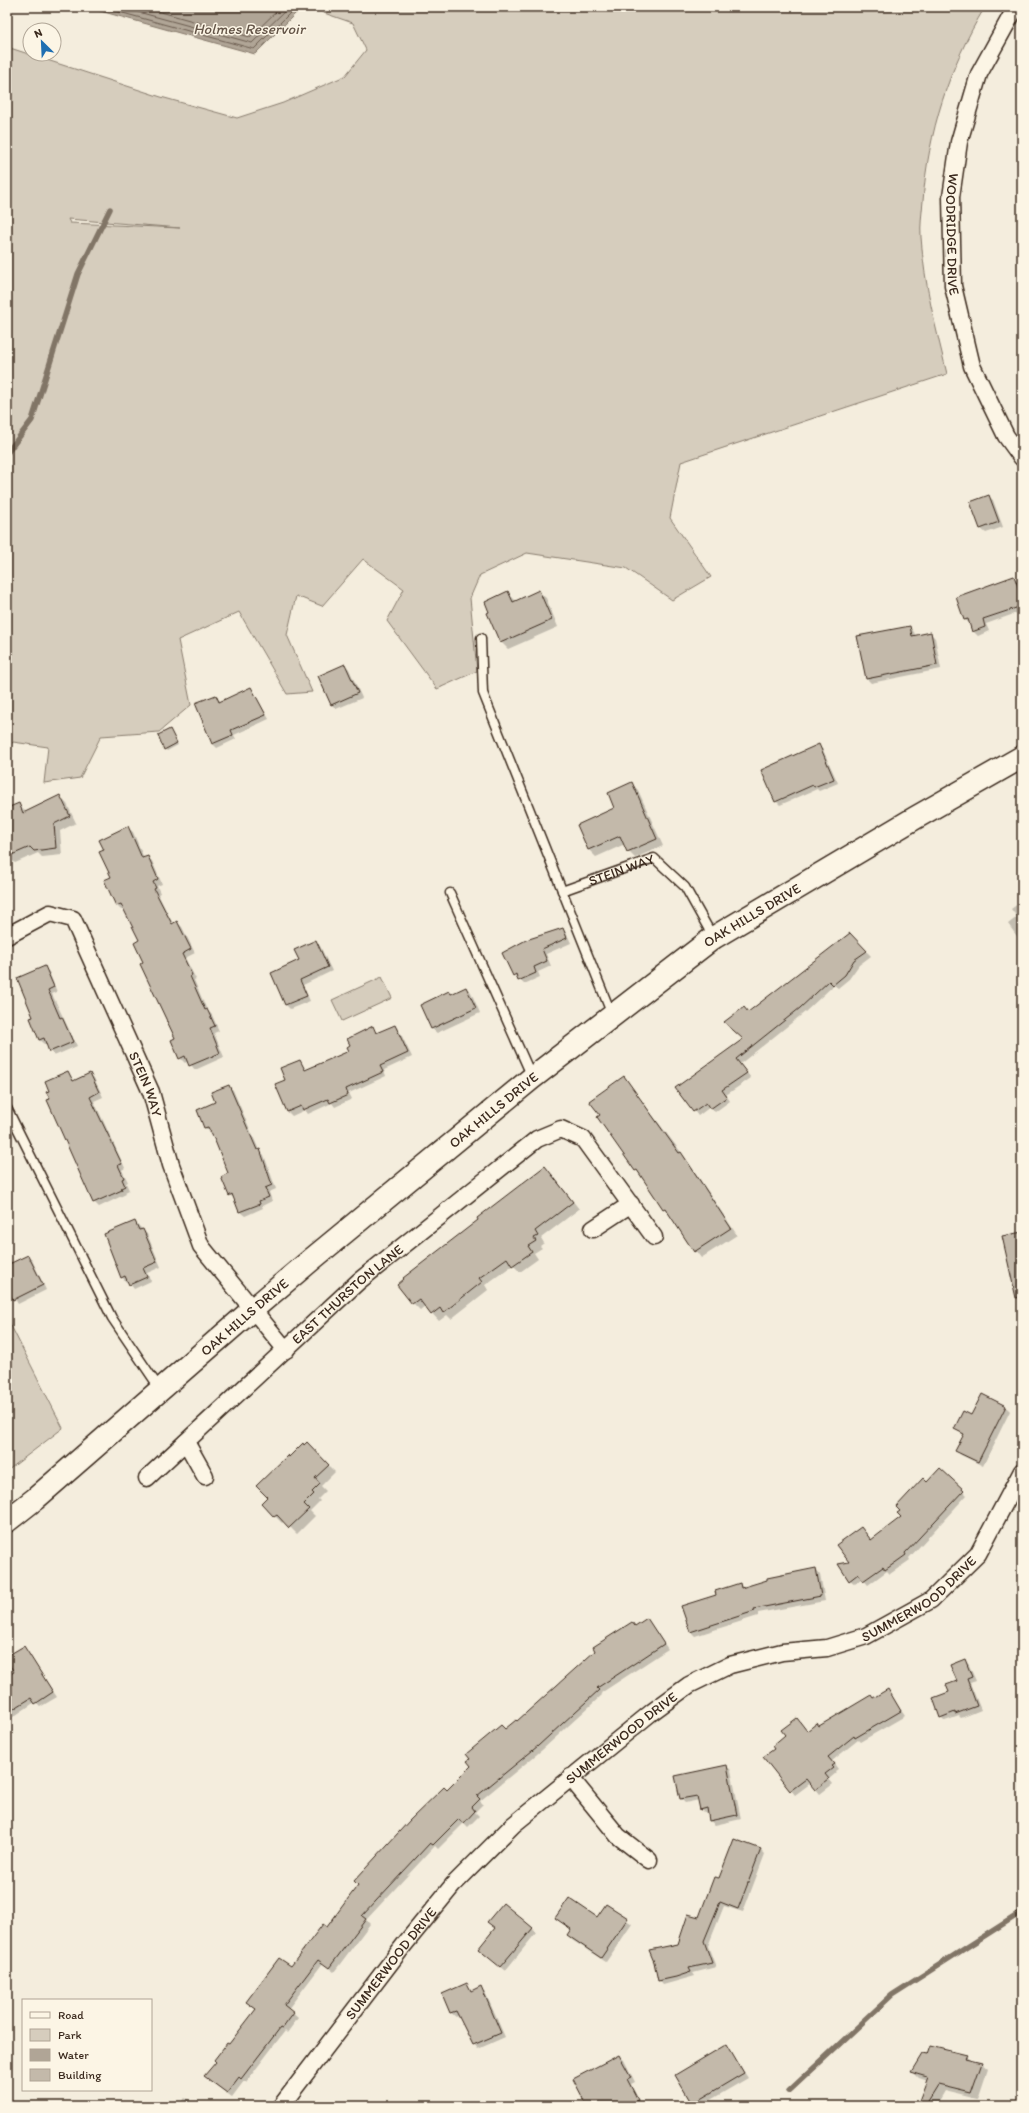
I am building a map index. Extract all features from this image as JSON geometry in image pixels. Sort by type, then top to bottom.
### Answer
[{"type":"main road","name":"OAK HILLS DRIVE","points":[[7,1520],[35,1499],[252,1310],[532,1078],[713,938],[915,818],[1022,757]]},
{"type":"street","name":"WOODRIDGE DRIVE","points":[[1016,7],[979,74],[959,142],[951,205],[953,286],[972,366],[1006,436],[1022,458]]},
{"type":"street","name":"STEIN WAY","points":[[7,936],[50,913],[73,919],[152,1092],[172,1164],[201,1246],[252,1310]]},
{"type":"street","name":"EAST THURSTON LANE","points":[[147,1478],[359,1281],[537,1139],[561,1129],[583,1139],[631,1204]]},
{"type":"street","points":[[593,1229],[631,1204],[654,1236]]},
{"type":"street","points":[[252,1310],[286,1350]]},
{"type":"street","points":[[186,1442],[205,1476]]},
{"type":"street","name":"SUMMERWOOD DRIVE","points":[[281,2106],[404,1945],[453,1885],[513,1825],[570,1777],[652,1712],[689,1685],[730,1665],[782,1652],[828,1648],[866,1636],[931,1600],[978,1554],[1018,1489],[1022,1471]]},
{"type":"street","points":[[570,1777],[618,1836],[649,1860]]},
{"type":"lane","points":[[481,638],[483,694],[612,1016]]},
{"type":"lane","name":"STEIN WAY","points":[[562,891],[654,858],[686,887],[713,938]]},
{"type":"lane","points":[[450,893],[532,1078]]},
{"type":"lane","points":[[7,1108],[112,1318],[160,1390]]},
{"type":"green space","points":[[318,7],[985,7],[972,29],[961,53],[942,101],[930,150],[922,214],[921,237],[925,272],[931,306],[947,374],[681,462],[670,518],[711,577],[672,600],[626,568],[527,553],[480,575],[470,598],[477,671],[437,689],[387,621],[404,589],[363,559],[322,606],[296,596],[287,635],[312,692],[287,694],[239,612],[178,640],[191,705],[159,732],[101,736],[80,778],[44,783],[48,747],[13,742],[7,749],[7,47],[22,52],[22,62],[53,62],[161,97],[237,118],[283,103],[345,76],[366,50],[353,23],[324,13]],"holes":[[[68,219],[180,228],[70,223]]]},
{"type":"green space","points":[[382,977],[392,998],[342,1021],[332,1000]]},
{"type":"green space","points":[[7,1318],[63,1428],[7,1471]]},
{"type":"water","name":"Holmes Reservoir","points":[[86,7],[302,7],[255,54]]},
{"type":"building","points":[[989,495],[999,522],[980,529],[970,502]]},
{"type":"building","points":[[1014,576],[1022,597],[1022,606],[983,619],[985,627],[972,632],[968,619],[964,620],[956,597]]},
{"type":"building","points":[[539,590],[552,620],[500,643],[487,613],[489,612],[485,602],[508,591],[513,602]]},
{"type":"building","points":[[910,626],[912,636],[931,632],[937,665],[866,679],[857,636]]},
{"type":"building","points":[[345,664],[358,693],[331,705],[318,676]]},
{"type":"building","points":[[251,687],[266,715],[231,730],[233,735],[212,744],[195,703],[216,695],[219,702]]},
{"type":"building","points":[[170,729],[177,743],[164,750],[158,735]]},
{"type":"building","points":[[819,744],[834,779],[814,787],[813,785],[775,802],[761,770]]},
{"type":"building","points":[[632,782],[657,839],[627,852],[620,836],[588,850],[577,825],[614,808],[608,793]]},
{"type":"building","points":[[60,795],[70,816],[54,824],[56,848],[34,851],[30,847],[7,857],[7,808],[19,803],[23,813]]},
{"type":"building","points":[[128,826],[142,858],[148,856],[158,879],[153,882],[156,888],[154,889],[172,924],[177,921],[191,949],[182,954],[192,975],[190,976],[205,1010],[207,1009],[215,1026],[210,1028],[220,1053],[189,1066],[185,1056],[179,1059],[171,1040],[175,1038],[140,964],[143,962],[134,943],[139,940],[121,904],[116,906],[104,880],[111,877],[99,852],[104,850],[99,840]]},
{"type":"building","points":[[563,928],[567,938],[542,949],[547,961],[534,967],[536,973],[518,981],[516,974],[513,976],[502,953],[526,940]]},
{"type":"building","points":[[850,933],[867,951],[854,960],[845,975],[833,985],[829,981],[800,1008],[736,1059],[747,1073],[722,1090],[727,1097],[710,1109],[706,1103],[693,1112],[675,1088],[743,1039],[724,1022],[744,1007],[748,1012]]},
{"type":"building","points":[[316,940],[328,967],[300,980],[307,996],[285,1005],[271,973],[299,960],[294,950]]},
{"type":"building","points":[[45,966],[54,987],[48,990],[60,1018],[62,1017],[73,1042],[49,1052],[44,1038],[39,1040],[30,1018],[33,1017],[17,978]]},
{"type":"building","points":[[466,987],[476,1008],[431,1029],[420,1005],[449,991],[451,994]]},
{"type":"building","points":[[395,1025],[408,1053],[380,1066],[383,1072],[346,1089],[348,1095],[330,1103],[328,1099],[303,1110],[301,1106],[287,1112],[275,1084],[285,1080],[280,1068],[300,1060],[305,1070],[349,1051],[347,1047],[350,1045],[347,1039],[373,1026],[376,1033]]},
{"type":"building","points":[[68,1071],[73,1081],[90,1073],[99,1092],[90,1097],[122,1164],[118,1165],[124,1178],[122,1179],[125,1186],[121,1188],[122,1190],[93,1203],[47,1100],[50,1099],[46,1092],[49,1091],[45,1081]]},
{"type":"building","points":[[624,1076],[679,1153],[681,1152],[731,1228],[694,1252],[665,1208],[663,1209],[637,1170],[635,1171],[597,1117],[600,1115],[589,1101]]},
{"type":"building","points":[[229,1085],[257,1150],[260,1149],[272,1185],[265,1188],[269,1197],[259,1201],[260,1204],[239,1212],[232,1194],[229,1196],[221,1177],[228,1173],[215,1141],[208,1127],[204,1128],[197,1110],[215,1102],[211,1092]]},
{"type":"building","points":[[545,1166],[573,1202],[535,1231],[538,1236],[534,1238],[536,1241],[528,1246],[532,1252],[512,1266],[507,1258],[479,1278],[482,1282],[443,1313],[440,1308],[431,1315],[419,1299],[412,1304],[397,1285],[404,1279],[403,1278],[478,1220],[477,1218]]},
{"type":"building","points":[[135,1221],[139,1230],[143,1229],[157,1262],[143,1268],[147,1277],[129,1285],[125,1276],[121,1278],[104,1234]]},
{"type":"building","points":[[1022,1232],[1022,1297],[1016,1298],[1002,1236]]},
{"type":"building","points":[[28,1255],[43,1285],[13,1300],[7,1288],[7,1265]]},
{"type":"building","points":[[982,1394],[1006,1406],[978,1462],[955,1451],[964,1434],[954,1429],[963,1411],[971,1415]]},
{"type":"building","points":[[307,1442],[329,1465],[315,1478],[320,1484],[312,1492],[314,1494],[304,1504],[309,1509],[289,1528],[277,1515],[274,1517],[261,1503],[267,1497],[256,1486],[288,1455],[289,1457],[303,1443],[304,1445]]},
{"type":"building","points":[[940,1468],[964,1490],[905,1553],[906,1555],[885,1570],[883,1567],[863,1581],[858,1574],[849,1581],[838,1564],[849,1562],[836,1545],[861,1527],[871,1540],[901,1517],[897,1513],[900,1511],[896,1507],[923,1478],[927,1482]]},
{"type":"building","points":[[816,1568],[821,1596],[754,1609],[755,1611],[690,1632],[681,1606],[716,1595],[715,1591],[740,1583],[741,1588],[767,1580],[767,1578]]},
{"type":"building","points":[[647,1618],[664,1644],[597,1688],[599,1690],[538,1746],[477,1796],[480,1799],[472,1807],[475,1811],[463,1824],[459,1819],[433,1845],[430,1843],[362,1916],[366,1919],[329,1968],[318,1960],[284,2005],[294,2013],[282,2029],[280,2028],[241,2079],[239,2077],[227,2093],[204,2076],[216,2062],[214,2060],[227,2043],[229,2044],[256,2009],[246,2002],[279,1958],[291,1966],[323,1924],[327,1927],[358,1885],[354,1881],[410,1820],[444,1787],[447,1790],[471,1766],[467,1761],[470,1759],[466,1754],[501,1725],[505,1729],[516,1720],[517,1721],[595,1651],[593,1647],[632,1622],[635,1626]]},
{"type":"building","points":[[24,1646],[53,1692],[35,1704],[31,1698],[7,1713],[7,1676],[14,1672],[7,1661],[7,1656]]},
{"type":"building","points":[[965,1659],[972,1677],[967,1679],[977,1706],[940,1718],[933,1698],[949,1692],[946,1685],[957,1681],[950,1665]]},
{"type":"building","points":[[888,1689],[901,1711],[855,1738],[854,1736],[828,1757],[834,1764],[831,1766],[833,1768],[825,1774],[829,1779],[815,1790],[806,1779],[790,1791],[763,1757],[774,1749],[772,1746],[785,1735],[781,1730],[797,1718],[807,1731],[817,1723],[819,1726],[871,1695],[873,1698]]},
{"type":"building","points":[[727,1765],[737,1815],[709,1821],[707,1808],[700,1810],[697,1796],[680,1799],[675,1776]]},
{"type":"building","points":[[734,1839],[761,1849],[738,1909],[720,1902],[704,1941],[712,1963],[689,1968],[691,1972],[658,1981],[654,1962],[649,1950],[678,1944],[688,1914],[699,1917],[714,1877],[719,1878]]},
{"type":"building","points":[[569,1898],[597,1917],[606,1904],[628,1918],[601,1958],[567,1935],[571,1929],[555,1918]]},
{"type":"building","points":[[503,1903],[533,1928],[500,1967],[478,1949],[495,1928],[487,1922]]},
{"type":"building","points":[[467,1983],[471,1991],[481,1986],[501,2033],[473,2045],[456,2011],[450,2013],[442,1994]]},
{"type":"building","points":[[727,2044],[744,2073],[692,2104],[675,2075]]},
{"type":"building","points":[[930,2046],[967,2055],[965,2058],[982,2062],[971,2093],[938,2085],[925,2106],[917,2106],[928,2077],[911,2072],[922,2054],[927,2055]]},
{"type":"building","points":[[619,2055],[631,2077],[627,2079],[638,2100],[626,2106],[587,2106],[573,2079]]},
{"type":"waterway","points":[[7,453],[32,420],[78,274],[110,209]]},
{"type":"waterway","points":[[789,2091],[892,1995],[1022,1912]]}]
